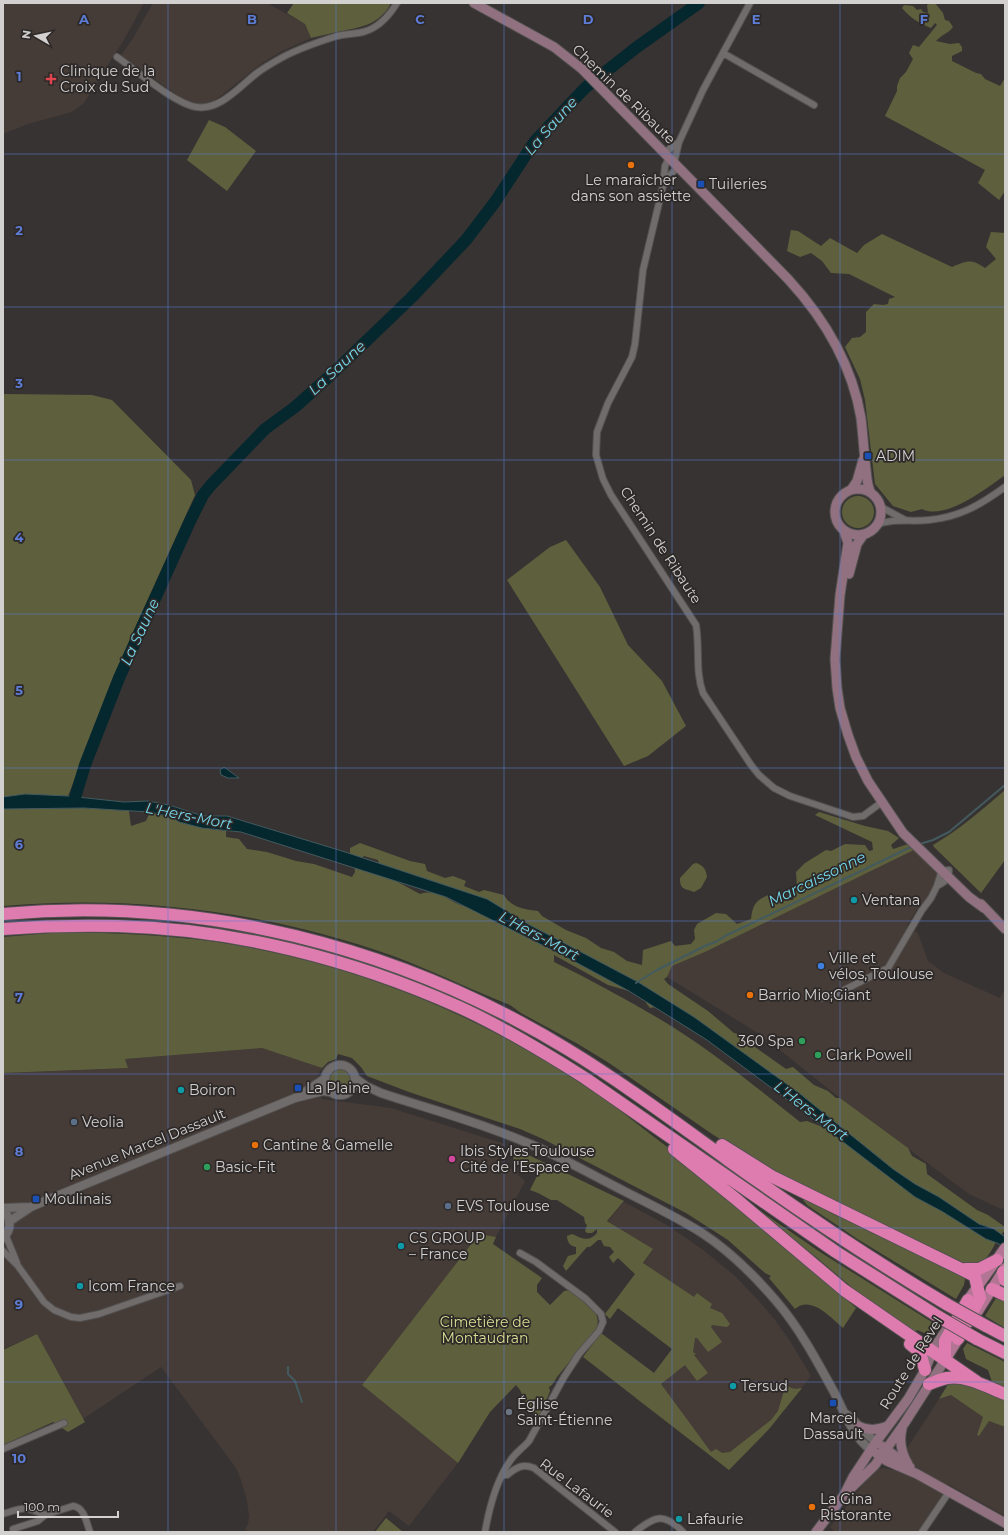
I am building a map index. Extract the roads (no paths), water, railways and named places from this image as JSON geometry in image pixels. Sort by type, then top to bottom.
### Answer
[{"type":"highway","points":[[3,914],[66,910],[169,915],[235,923],[276,931],[340,947],[409,970],[497,1010],[568,1050],[640,1097],[815,1221],[902,1278],[1005,1336]]},
{"type":"highway","points":[[3,929],[66,926],[118,926],[198,933],[276,946],[331,960],[419,990],[460,1008],[520,1038],[585,1078],[836,1252],[939,1317],[1005,1353]]},
{"type":"highway","points":[[640,1097],[708,1136],[737,1156],[773,1177],[975,1276],[980,1298],[958,1338]]},
{"type":"highway","points":[[668,1136],[669,1145],[844,1290],[977,1382],[1005,1394]]},
{"type":"highway","points":[[962,1269],[1002,1270]]},
{"type":"highway","points":[[992,1289],[1005,1295]]},
{"type":"highway","points":[[945,1360],[945,1341],[968,1300]]},
{"type":"highway","points":[[864,1305],[884,1326],[916,1348],[922,1356],[925,1370]]},
{"type":"highway","points":[[929,1384],[944,1378],[953,1377],[977,1382]]},
{"type":"main road","name":"Chemin de Ribaute","points":[[474,3],[554,47],[584,72],[671,160]]},
{"type":"main road","points":[[671,160],[808,301],[821,319],[841,356],[854,391],[860,418],[863,457],[868,489],[879,505],[880,515],[876,525],[869,532],[864,534],[852,534],[844,531]]},
{"type":"main road","points":[[863,457],[858,481],[851,490],[840,497],[835,508],[836,521],[844,531],[848,543],[840,595],[840,612],[835,660],[840,708],[848,735],[858,762],[868,782],[891,815],[910,837],[1005,929]]},
{"type":"main road","points":[[851,490],[861,490],[871,493]]},
{"type":"main road","points":[[840,612],[857,544],[864,534]]},
{"type":"main road","name":"Route de Revel","points":[[879,1449],[904,1424],[958,1338],[992,1289],[1002,1270],[1005,1248]]},
{"type":"main road","name":"Route de Revel","points":[[816,1532],[844,1495],[872,1468],[888,1426],[908,1399],[925,1370],[934,1348],[968,1300],[978,1287],[1002,1270]]},
{"type":"main road","points":[[978,1287],[992,1289]]},
{"type":"main road","points":[[879,1449],[906,1407],[908,1399]]},
{"type":"main road","points":[[904,1424],[901,1431],[904,1457],[910,1467],[917,1474]]},
{"type":"main road","points":[[858,1426],[871,1430],[888,1426]]},
{"type":"main road","points":[[879,1449],[910,1467]]},
{"type":"main road","points":[[879,1449],[887,1461],[917,1474],[1005,1523]]},
{"type":"street","points":[[117,57],[180,102],[195,107],[206,108],[217,104],[270,64],[293,52],[317,42],[374,28],[381,23],[397,3]]},
{"type":"street","points":[[671,160],[723,53],[750,3]]},
{"type":"street","points":[[723,53],[814,105]]},
{"type":"street","points":[[671,160],[675,159],[679,142]]},
{"type":"street","name":"Chemin de Ribaute","points":[[671,160],[665,166],[663,186],[643,270],[635,344],[632,357],[608,404],[598,432],[596,455],[603,479],[615,501],[696,625],[698,636],[699,681],[703,693],[759,775],[774,788],[790,796],[853,817],[863,816],[882,802]]},
{"type":"street","name":"Chemin de Ribaute","points":[[663,186],[671,160]]},
{"type":"street","points":[[876,525],[889,521],[929,520],[951,517],[968,511],[986,501],[1005,487]]},
{"type":"street","points":[[879,505],[905,520]]},
{"type":"street","points":[[814,996],[820,998],[832,996],[888,968],[937,886],[938,878],[947,873]]},
{"type":"street","name":"Avenue Marcel Dassault","points":[[295,1098],[324,1079],[328,1070],[332,1066],[342,1064],[351,1069],[355,1078],[366,1086],[381,1093],[526,1142],[660,1209],[703,1234],[737,1260],[755,1277],[778,1303],[803,1338],[858,1438],[879,1449]]},
{"type":"street","points":[[352,1090],[355,1078]]},
{"type":"street","points":[[324,1079],[326,1087],[330,1092]]},
{"type":"street","name":"Avenue Marcel Dassault","points":[[3,1208],[8,1214],[10,1221],[31,1207],[295,1098],[323,1091],[330,1092],[337,1096],[343,1095],[352,1090],[381,1093]]},
{"type":"street","name":"Avenue Marcel Dassault","points":[[3,1208],[31,1207]]},
{"type":"street","points":[[10,1221],[9,1229],[4,1237],[18,1266]]},
{"type":"street","points":[[3,1251],[18,1266],[44,1302],[54,1310],[71,1317],[80,1318],[98,1314],[180,1286]]},
{"type":"street","points":[[484,1532],[490,1508],[502,1475],[514,1456],[524,1448],[536,1431],[564,1377],[579,1354],[599,1330],[603,1322],[601,1314],[586,1299],[536,1262],[520,1253]]},
{"type":"street","name":"Avenue Marcel Dassault","points":[[845,1413],[852,1418],[879,1449]]},
{"type":"street","points":[[3,1449],[64,1423]]},
{"type":"street","name":"Rue Lafaurie","points":[[502,1475],[507,1475],[517,1467],[523,1465],[534,1468],[615,1532]]},
{"type":"street","points":[[922,1532],[949,1492]]},
{"type":"street","points":[[13,1529],[38,1521],[45,1515],[73,1506],[82,1510],[90,1532]]},
{"type":"street","points":[[3,1514],[22,1508],[30,1509],[45,1515]]},
{"type":"street","points":[[635,1532],[653,1519],[662,1518],[673,1523],[683,1532]]},
{"type":"water","points":[[224,767],[239,778],[228,778],[221,775],[220,770]]},
{"type":"water","name":"L'Hers-Mort","points":[[25,794],[68,796],[124,802],[148,801],[169,805],[203,816],[227,816],[342,851],[487,899],[528,924],[638,982],[694,1017],[799,1093],[893,1169],[979,1224],[994,1229],[1005,1237],[1005,1247],[986,1239],[943,1212],[915,1197],[707,1040],[629,991],[566,957],[446,897],[241,832],[202,828],[179,822],[172,817],[150,812],[84,808],[3,809],[3,797]]},
{"type":"waterway","name":"La Saune","points":[[74,801],[85,765],[119,678],[203,495],[265,429],[295,407],[332,374],[411,298],[466,240],[495,202],[535,141],[585,88],[637,47],[699,3]]},
{"type":"waterway","name":"Marcaissonne","points":[[920,844],[933,840],[949,832],[1005,785]]},
{"type":"waterway","name":"Marcaissonne","points":[[636,983],[657,970],[716,942],[725,936],[913,846]]},
{"type":"waterway","points":[[288,1367],[288,1374],[295,1381],[302,1402]]},
{"type":"place","name":"Clinique de la Croix du Sud","points":[[51,79]]},
{"type":"place","name":"Le maraîcher dans son assiette","points":[[631,165]]},
{"type":"place","name":"Tuileries","points":[[701,184]]},
{"type":"place","name":"ADIM","points":[[868,456]]},
{"type":"place","name":"Ventana","points":[[854,900]]},
{"type":"place","name":"Ville et vélos, Toulouse","points":[[821,966]]},
{"type":"place","name":"Barrio Mio;Giant","points":[[750,995]]},
{"type":"place","name":"360 Spa","points":[[802,1041]]},
{"type":"place","name":"Clark Powell","points":[[818,1055]]},
{"type":"place","name":"La Plaine","points":[[298,1088]]},
{"type":"place","name":"Boiron","points":[[181,1090]]},
{"type":"place","name":"Veolia","points":[[74,1122]]},
{"type":"place","name":"Cantine & Gamelle","points":[[255,1145]]},
{"type":"place","name":"Ibis Styles Toulouse Cité de l'Espace","points":[[452,1159]]},
{"type":"place","name":"Basic-Fit","points":[[207,1167]]},
{"type":"place","name":"Moulinais","points":[[36,1199]]},
{"type":"place","name":"EVS Toulouse","points":[[448,1206]]},
{"type":"place","name":"CS GROUP – France","points":[[401,1246]]},
{"type":"place","name":"Icom France","points":[[80,1286]]},
{"type":"place","name":"Tersud","points":[[733,1386]]},
{"type":"place","name":"Marcel Dassault","points":[[833,1403]]},
{"type":"place","name":"Église Saint-Étienne","points":[[509,1412]]},
{"type":"place","name":"La Gina Ristorante","points":[[812,1507]]},
{"type":"place","name":"Lafaurie","points":[[679,1519]]},
{"type":"park label","name":"Cimetière de Montaudran","points":[[485,1330]]}]
